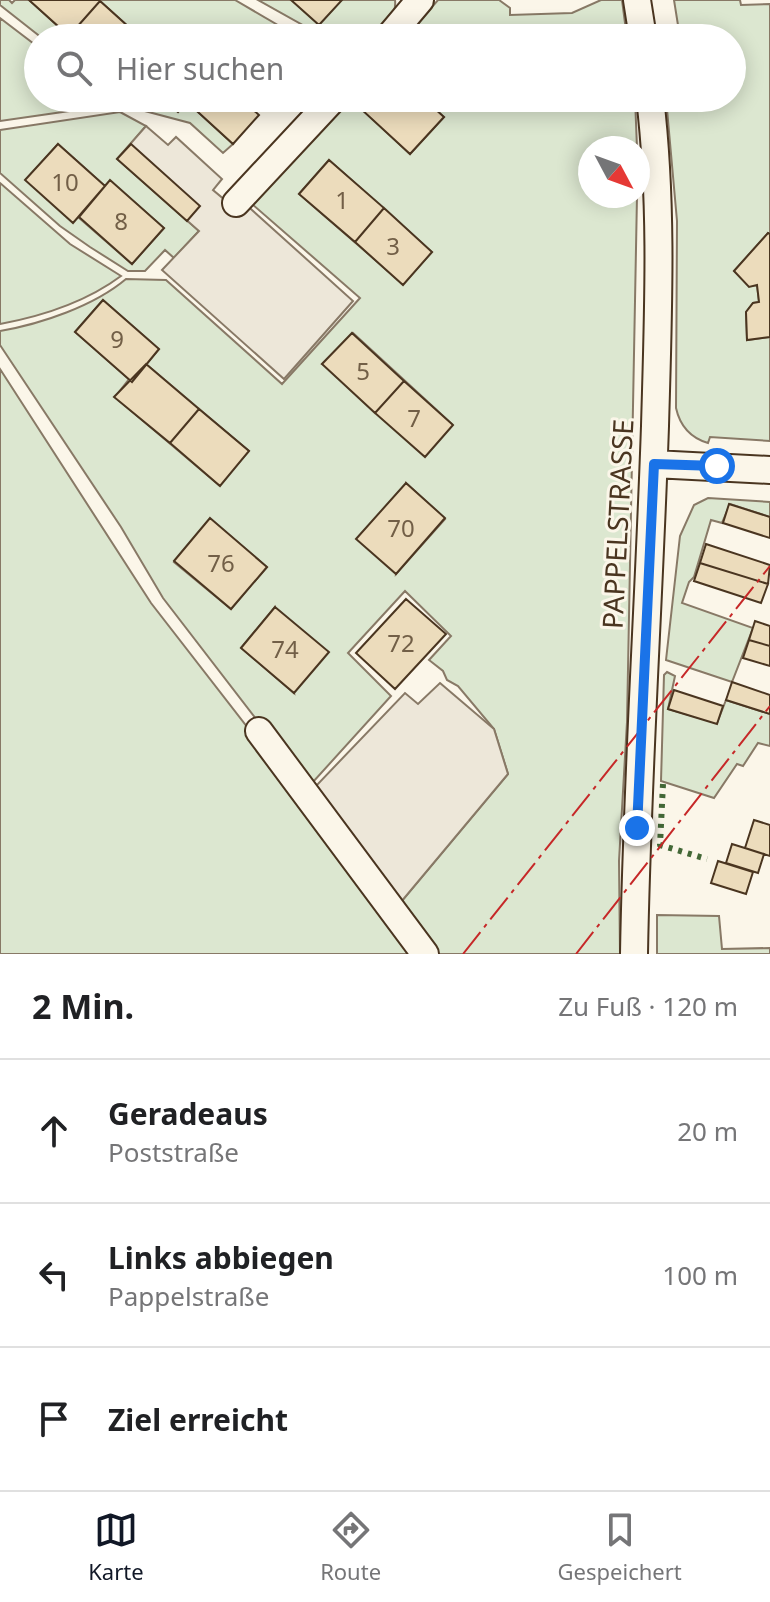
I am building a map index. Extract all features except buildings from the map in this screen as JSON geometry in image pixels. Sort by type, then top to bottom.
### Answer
[{"type":"street","points":[[400,24],[420,0]]},
{"type":"street","points":[[637,0],[641,24]]},
{"type":"street","points":[[236,203],[321,112]]},
{"type":"street","name":"PAPPELSTRASSE","points":[[634,954],[659,291],[651,112]]},
{"type":"street","points":[[654,464],[770,470]]},
{"type":"street","points":[[259,731],[425,954]]},
{"type":"green space","points":[[0,0],[12,3],[15,0],[29,0],[56,24],[24,24],[0,5]]},
{"type":"green space","points":[[99,0],[235,0],[276,24],[126,24]]},
{"type":"green space","points":[[258,0],[395,0],[394,11],[386,24],[301,24]]},
{"type":"green space","points":[[438,0],[499,0],[510,8],[510,15],[572,13],[601,0],[622,0],[625,24],[417,24]]},
{"type":"green space","points":[[674,0],[740,0],[741,5],[770,4],[770,234],[734,271],[749,286],[757,285],[759,302],[753,303],[746,312],[747,340],[770,337],[770,441],[710,437],[708,443],[687,430],[676,408],[677,221],[667,112],[746,112],[746,24],[678,24]]},
{"type":"green space","points":[[0,18],[24,36],[24,112],[62,112],[0,121]]},
{"type":"green space","points":[[120,112],[146,126],[118,159],[199,231],[174,258],[165,250],[145,271],[128,271],[60,226],[0,173],[0,130]],"holes":[[[58,144],[105,186],[110,181],[164,228],[132,264],[78,217],[26,180]]]},
{"type":"green space","points":[[149,112],[198,112],[233,144],[223,153],[190,123]]},
{"type":"green space","points":[[337,112],[365,112],[410,154],[444,117],[438,112],[636,112],[637,136],[578,136],[578,208],[637,208],[627,722],[619,861],[620,954],[436,954],[401,902],[508,774],[494,729],[458,686],[447,680],[443,671],[429,660],[451,636],[405,591],[348,653],[391,696],[313,782],[263,728],[163,598],[121,527],[0,345],[0,331],[66,312],[99,298],[126,279],[166,280],[282,384],[360,298],[252,204]],"holes":[[[329,160],[432,252],[403,284],[299,194]],[[103,300],[159,349],[146,364],[249,451],[219,485],[115,397],[129,379],[75,332]],[[353,333],[453,425],[322,364]],[[406,483],[445,519],[396,574]],[[210,519],[267,567],[231,609],[174,562]],[[275,607],[294,693],[241,648]]]},
{"type":"green space","points":[[0,183],[70,244],[121,276],[64,307],[0,324]]},
{"type":"green space","points":[[0,369],[151,603],[289,781],[415,954],[0,954]]},
{"type":"green space","points":[[708,498],[770,502],[770,517],[730,504],[722,523],[711,520],[694,577],[689,582],[682,603],[753,628],[732,682],[666,660],[680,536],[694,505]]},
{"type":"green space","points":[[667,672],[675,676],[668,709],[717,723],[726,700],[770,714],[770,746],[758,743],[743,766],[737,764],[714,798],[661,781],[664,675]]},
{"type":"green space","points":[[657,915],[719,916],[722,949],[770,948],[770,954],[657,954]]},
{"type":"shaded area","points":[[146,126],[168,145],[176,137],[222,179],[213,190],[225,200],[232,192],[353,301],[284,379],[162,270],[199,231],[117,159]]},
{"type":"shaded area","points":[[440,683],[494,729],[508,774],[401,902],[315,787],[405,693],[418,704]]},
{"type":"hedge","points":[[663,784],[660,845],[707,859]]},
{"type":"power","points":[[463,954],[770,566]]},
{"type":"power","points":[[576,954],[770,706]]},
{"type":"route","points":[[637,828],[654,464],[717,466]]}]
